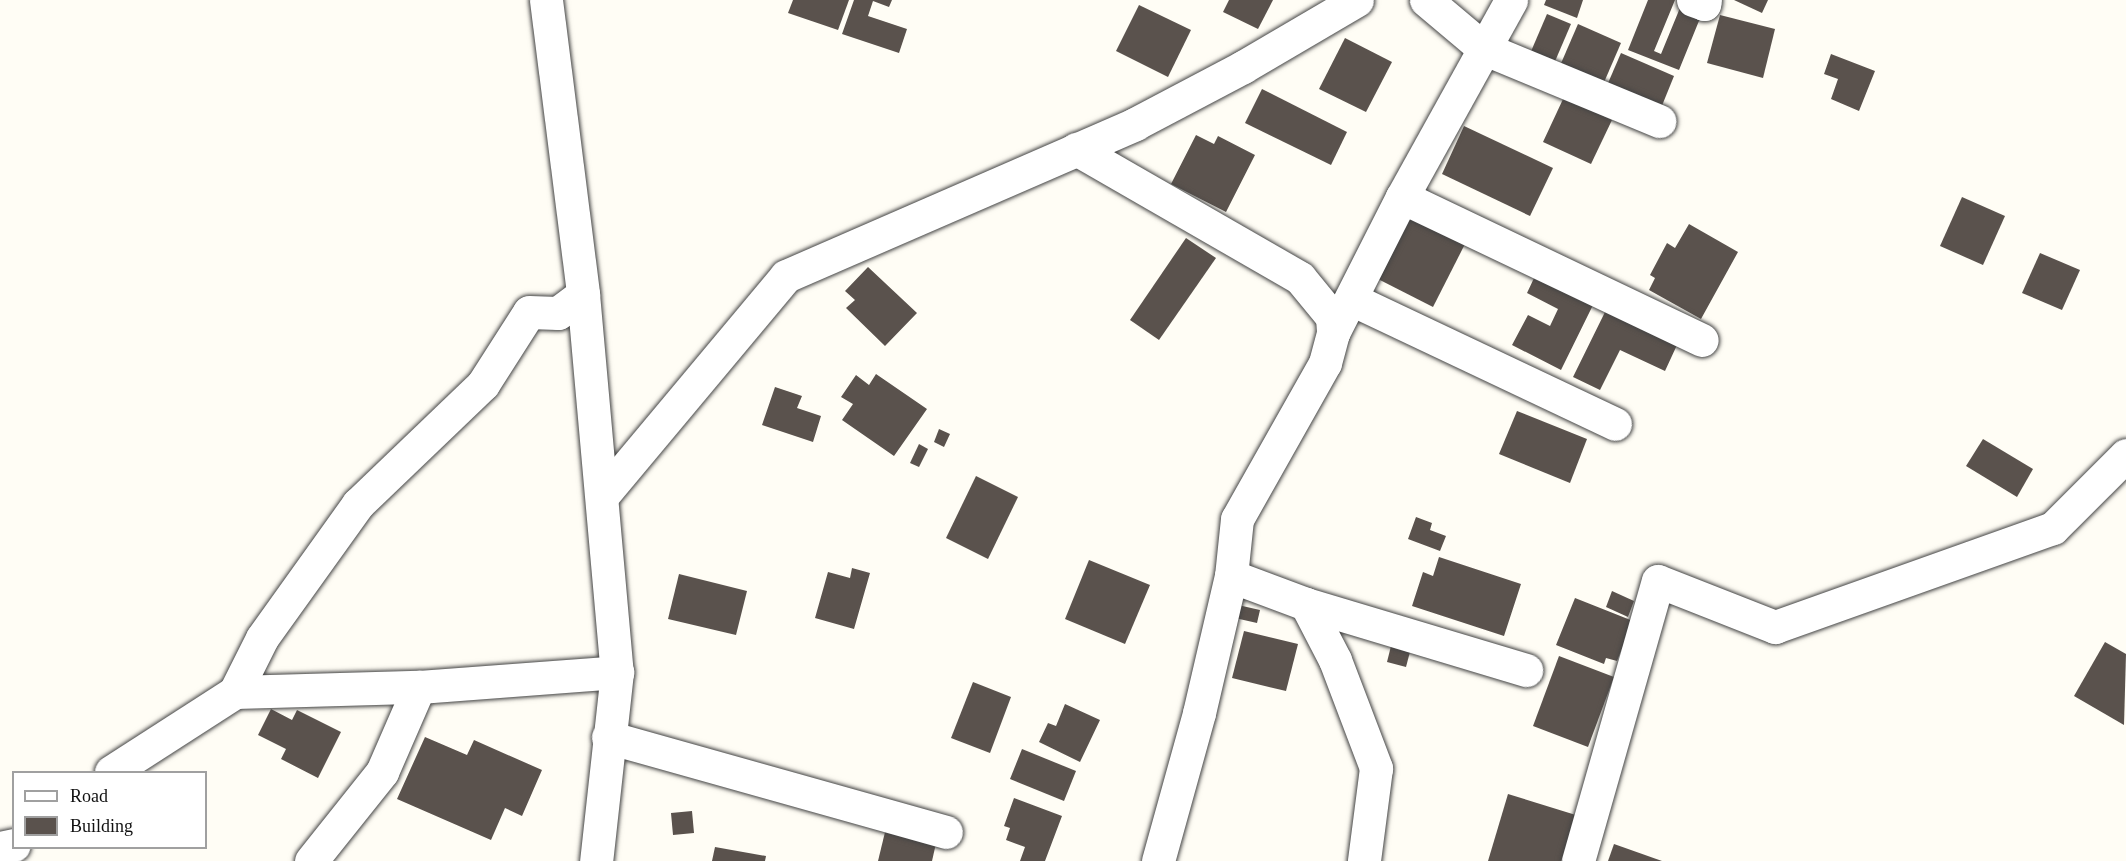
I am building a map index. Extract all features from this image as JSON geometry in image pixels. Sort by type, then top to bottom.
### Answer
[{"type":"street","points":[[546,0],[583,294],[603,495],[617,672],[596,861]]},
{"type":"street","points":[[603,495],[786,276],[1135,124],[1243,67],[1357,0]]},
{"type":"street","points":[[1426,0],[1483,48],[1659,121]]},
{"type":"street","points":[[1158,861],[1199,713],[1231,576],[1237,519],[1325,363],[1333,333],[1402,197],[1511,0]]},
{"type":"street","points":[[1693,0],[1704,4],[1706,0]]},
{"type":"street","points":[[1076,149],[1300,278],[1332,317],[1333,333]]},
{"type":"street","points":[[1402,197],[1702,340]]},
{"type":"street","points":[[113,771],[235,692],[262,638],[358,504],[483,384],[529,312],[558,313],[583,294]]},
{"type":"street","points":[[1351,299],[1615,424]]},
{"type":"street","points":[[1578,861],[1658,581],[1775,627],[2053,528],[2126,455]]},
{"type":"street","points":[[1231,576],[1306,604],[1526,670]]},
{"type":"street","points":[[1306,604],[1335,660],[1376,768],[1364,861]]},
{"type":"street","points":[[235,692],[419,687],[617,672]]},
{"type":"street","points":[[311,861],[382,772],[419,687]]},
{"type":"street","points":[[608,737],[946,832]]},
{"type":"building","points":[[793,0],[849,0],[838,30],[788,13]]},
{"type":"building","points":[[854,0],[892,0],[889,7],[873,1],[868,16],[907,29],[899,53],[842,34]]},
{"type":"building","points":[[1229,0],[1273,0],[1258,29],[1223,12]]},
{"type":"building","points":[[1546,0],[1583,0],[1577,18],[1544,5]]},
{"type":"building","points":[[1648,0],[1675,0],[1654,51],[1661,54],[1682,3],[1703,11],[1679,70],[1628,50]]},
{"type":"building","points":[[1734,0],[1768,0],[1762,13]]},
{"type":"building","points":[[1139,5],[1191,30],[1168,77],[1116,51]]},
{"type":"building","points":[[1547,14],[1571,24],[1553,66],[1529,56]]},
{"type":"building","points":[[1720,15],[1775,29],[1763,78],[1707,63]]},
{"type":"building","points":[[1578,24],[1621,43],[1602,87],[1559,68]]},
{"type":"building","points":[[1345,38],[1392,62],[1366,112],[1319,89]]},
{"type":"building","points":[[1621,53],[1674,76],[1659,113],[1605,90]]},
{"type":"building","points":[[1831,54],[1875,71],[1859,111],[1831,99],[1838,79],[1824,74]]},
{"type":"building","points":[[1262,89],[1347,132],[1331,165],[1245,123]]},
{"type":"building","points":[[1564,97],[1612,120],[1591,164],[1543,142]]},
{"type":"building","points":[[1464,126],[1553,168],[1530,216],[1442,174]]},
{"type":"building","points":[[1196,135],[1214,144],[1218,136],[1255,155],[1226,212],[1171,184]]},
{"type":"building","points":[[1962,197],[2005,216],[1983,265],[1940,246]]},
{"type":"building","points":[[1409,215],[1465,244],[1433,307],[1376,278]]},
{"type":"building","points":[[1689,224],[1738,252],[1701,319],[1649,290],[1655,278],[1650,275],[1667,243],[1675,248]]},
{"type":"building","points":[[1186,238],[1216,258],[1159,340],[1130,320]]},
{"type":"building","points":[[2040,253],[2080,270],[2062,310],[2022,293]]},
{"type":"building","points":[[868,267],[917,313],[885,346],[846,308],[855,300],[845,291]]},
{"type":"building","points":[[1535,276],[1593,305],[1561,370],[1512,345],[1528,315],[1550,326],[1558,309],[1527,293]]},
{"type":"building","points":[[1606,310],[1677,345],[1665,371],[1620,350],[1600,390],[1573,377]]},
{"type":"building","points":[[876,374],[927,409],[894,456],[842,420],[853,404],[841,397],[856,375],[869,385]]},
{"type":"building","points":[[775,387],[802,396],[797,408],[821,416],[813,442],[762,425]]},
{"type":"building","points":[[1517,411],[1587,439],[1570,483],[1499,454]]},
{"type":"building","points":[[939,429],[950,434],[944,447],[934,442]]},
{"type":"building","points":[[1983,439],[2033,469],[2017,497],[1966,466]]},
{"type":"building","points":[[919,444],[928,449],[919,467],[910,463]]},
{"type":"building","points":[[976,476],[1018,497],[988,559],[946,538]]},
{"type":"building","points":[[1416,517],[1432,523],[1430,530],[1446,536],[1440,551],[1408,539]]},
{"type":"building","points":[[1439,557],[1521,584],[1504,636],[1412,606],[1423,572],[1433,576]]},
{"type":"building","points":[[1089,560],[1150,585],[1125,644],[1065,619]]},
{"type":"building","points":[[852,568],[870,573],[854,629],[815,618],[828,572],[850,578]]},
{"type":"building","points":[[679,574],[747,591],[736,635],[668,619]]},
{"type":"building","points":[[1612,591],[1634,601],[1628,617],[1606,607]]},
{"type":"building","points":[[1575,598],[1633,621],[1617,661],[1606,658],[1604,664],[1556,645]]},
{"type":"building","points":[[1238,605],[1260,610],[1257,623],[1235,618]]},
{"type":"building","points":[[1244,631],[1298,644],[1286,691],[1232,678]]},
{"type":"building","points":[[1392,642],[1411,648],[1406,667],[1387,662]]},
{"type":"building","points":[[2105,642],[2126,654],[2124,725],[2074,696]]},
{"type":"building","points":[[1559,656],[1614,677],[1588,747],[1533,726]]},
{"type":"building","points":[[973,682],[1011,697],[990,753],[951,738]]},
{"type":"building","points":[[1065,704],[1100,720],[1080,762],[1039,742],[1048,723],[1056,726]]},
{"type":"building","points":[[271,709],[292,720],[297,710],[341,732],[318,778],[281,759],[286,749],[258,735]]},
{"type":"building","points":[[425,737],[467,755],[474,740],[542,770],[522,816],[505,808],[491,840],[397,799]]},
{"type":"building","points":[[1022,749],[1076,771],[1064,801],[1010,779]]},
{"type":"building","points":[[1508,794],[1579,816],[1565,861],[1488,861]]},
{"type":"building","points":[[1014,798],[1062,816],[1045,861],[1020,861],[1025,847],[1006,840],[1010,828],[1004,826]]},
{"type":"building","points":[[692,811],[694,833],[673,835],[671,813]]},
{"type":"building","points":[[886,828],[937,839],[932,861],[878,861]]},
{"type":"building","points":[[1614,844],[1662,861],[1608,861]]},
{"type":"building","points":[[715,847],[766,856],[765,861],[712,861]]}]
